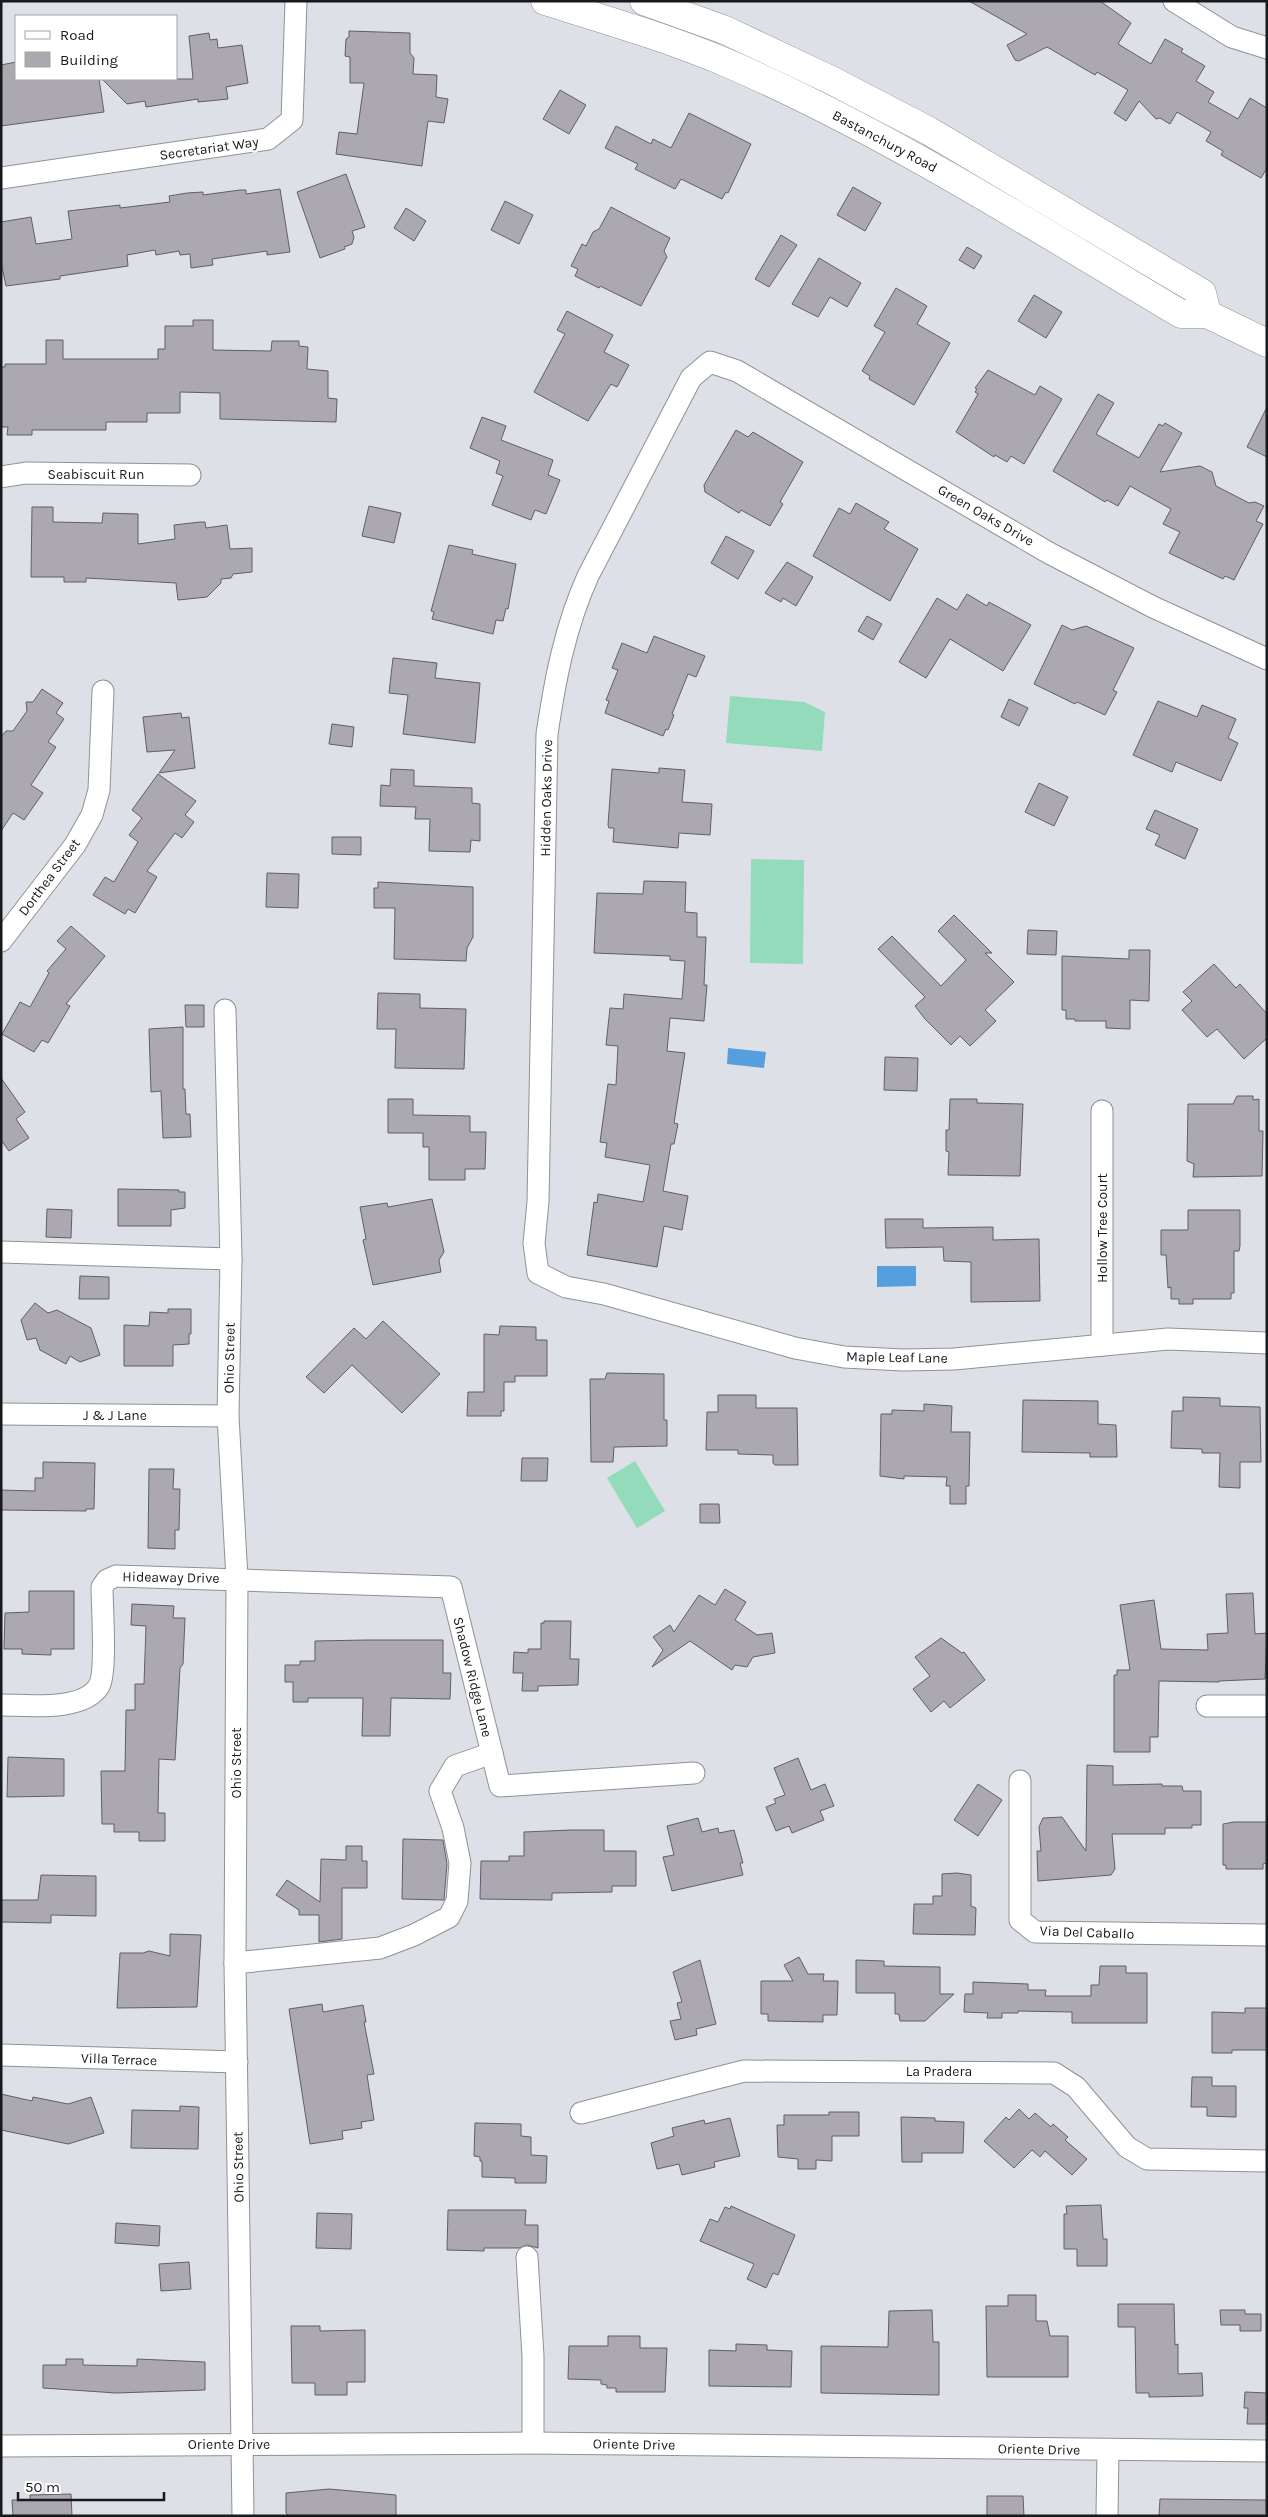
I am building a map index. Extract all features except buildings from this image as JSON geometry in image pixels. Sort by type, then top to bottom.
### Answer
[{"type":"main road","name":"Bastanchury Road","points":[[544,1],[642,31],[726,63],[806,100],[930,165],[1181,314],[1207,314],[1267,343]]},
{"type":"main road","name":"Bastanchury Road","points":[[644,1],[726,30],[831,80],[929,132],[1202,293],[1207,314]]},
{"type":"street","name":"Secretariat Way","points":[[1,178],[268,140],[292,120],[296,1]]},
{"type":"street","points":[[1174,1],[1232,37],[1267,48]]},
{"type":"street","name":"Green Oaks Drive","points":[[710,362],[737,370],[1057,557],[1153,607],[1267,659]]},
{"type":"street","name":"Hidden Oaks Drive","points":[[538,1273],[534,1243],[538,1202],[548,734],[556,672],[577,600],[588,576],[691,378],[710,362]]},
{"type":"street","name":"Seabiscuit Run","points":[[1,477],[26,474],[190,475]]},
{"type":"street","name":"Dorthea Street","points":[[1,941],[75,845],[92,815],[99,790],[103,691]]},
{"type":"street","name":"Ohio Street","points":[[225,1010],[231,1259],[228,1416],[237,1579],[235,1963],[243,2516]]},
{"type":"street","name":"Hollow Tree Court","points":[[1102,1111],[1102,1345]]},
{"type":"street","points":[[1,1252],[231,1259]]},
{"type":"street","name":"Maple Leaf Lane","points":[[538,1273],[566,1287],[604,1294],[795,1348],[844,1357],[903,1360],[954,1358],[1168,1339],[1267,1343]]},
{"type":"street","name":"J & J Lane","points":[[1,1414],[228,1416]]},
{"type":"street","name":"Hideaway Drive","points":[[1,1705],[71,1703],[93,1693],[102,1678],[102,1587],[107,1580],[116,1576],[237,1579]]},
{"type":"street","name":"Shadow Ridge Lane","points":[[237,1579],[451,1587],[500,1786],[694,1773]]},
{"type":"street","points":[[1207,1706],[1267,1706]]},
{"type":"street","points":[[235,1963],[380,1948],[414,1935],[449,1917],[457,1901],[460,1863],[453,1828],[440,1791],[455,1766],[492,1753]]},
{"type":"street","name":"Via Del Caballo","points":[[1020,1781],[1020,1920],[1035,1932],[1267,1935]]},
{"type":"street","name":"Villa Terrace","points":[[1,2055],[237,2062]]},
{"type":"street","name":"La Pradera","points":[[581,2113],[744,2071],[1054,2073],[1076,2088],[1127,2147],[1147,2159],[1267,2161]]},
{"type":"street","points":[[527,2257],[533,2356],[533,2443]]},
{"type":"street","name":"Oriente Drive","points":[[1,2446],[533,2443],[1267,2451]]},
{"type":"street","points":[[1108,2450],[1108,2516]]},
{"type":"green space","points":[[730,696],[804,702],[825,712],[822,751],[726,743]]},
{"type":"green space","points":[[751,859],[804,860],[803,964],[750,963]]},
{"type":"green space","points":[[635,1461],[665,1511],[637,1528],[607,1478]]},
{"type":"water","points":[[728,1048],[766,1052],[764,1068],[727,1064]]},
{"type":"water","points":[[877,1266],[916,1266],[916,1286],[877,1287]]}]
